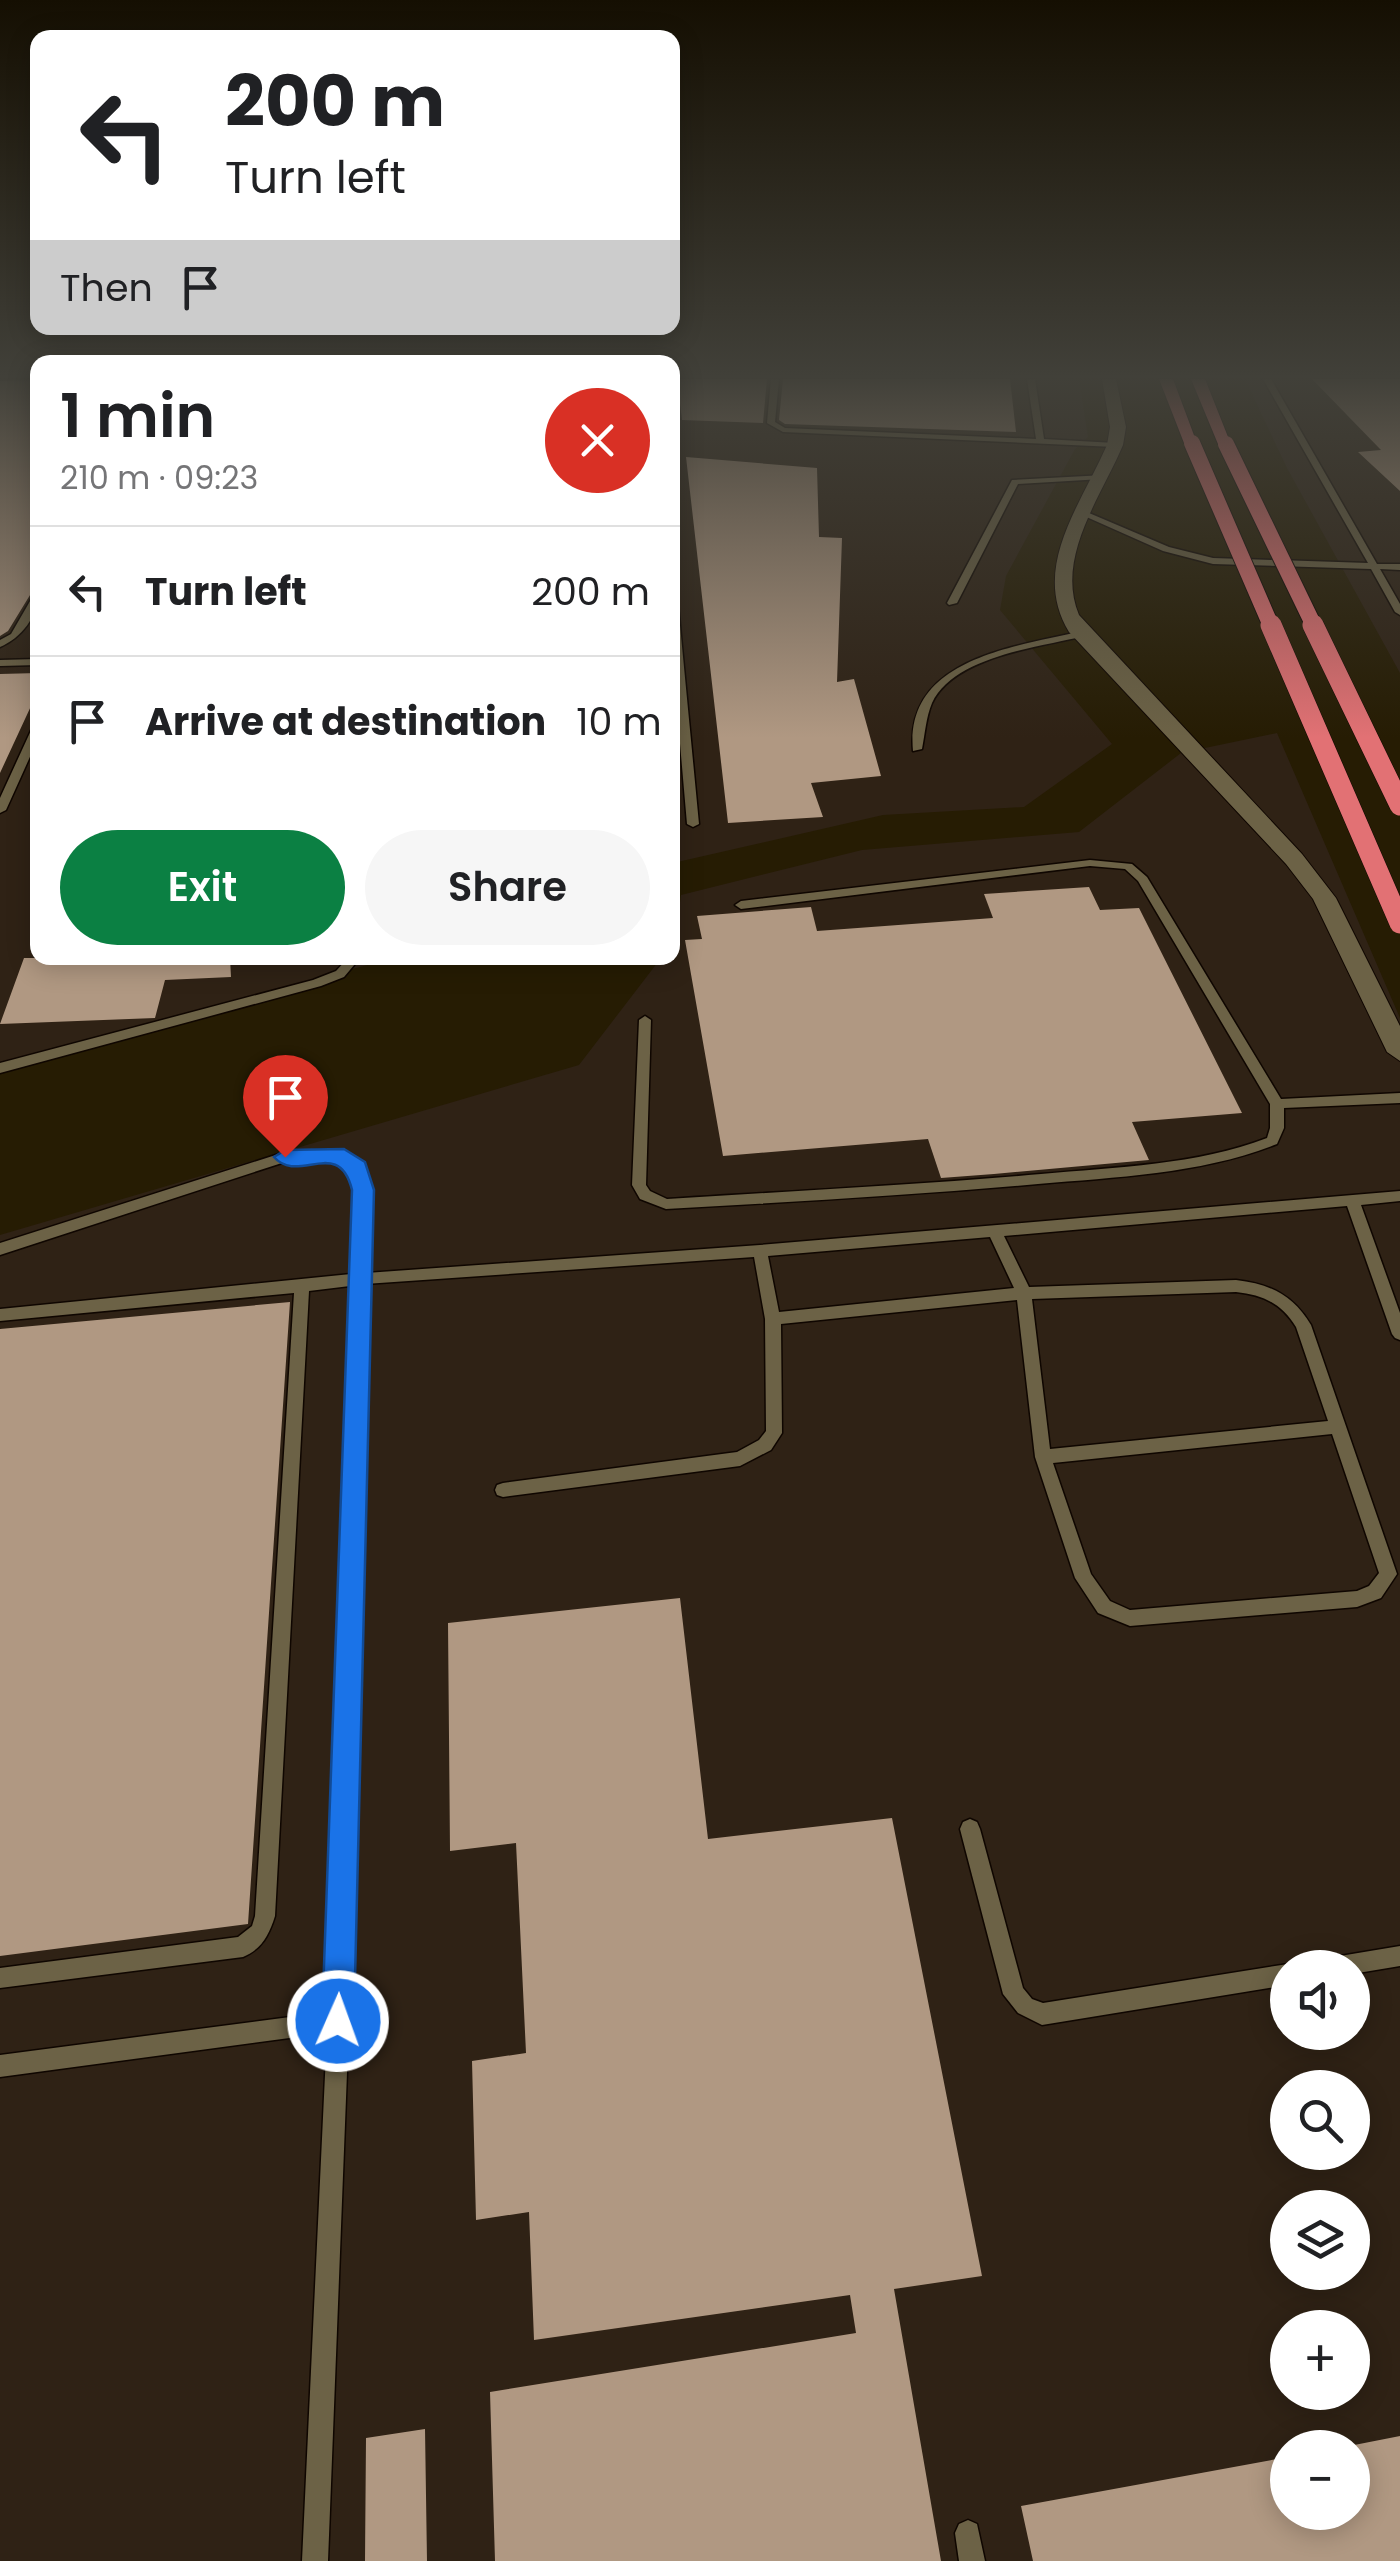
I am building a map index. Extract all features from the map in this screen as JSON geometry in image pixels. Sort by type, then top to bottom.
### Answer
[{"type":"highway","points":[[1216,499],[1400,923]]},
{"type":"highway","points":[[1252,499],[1400,804]]},
{"type":"street","points":[[1093,499],[1061,575],[1063,598],[1082,634],[1294,859],[1324,898],[1400,1052]]},
{"type":"lane","points":[[952,603],[1006,499]]},
{"type":"lane","points":[[1333,499],[1400,612]]},
{"type":"lane","points":[[1086,515],[1166,549],[1213,561],[1400,567]]},
{"type":"lane","points":[[0,644],[15,636],[30,610]]},
{"type":"lane","points":[[917,749],[922,716],[932,695],[946,680],[997,656],[1082,634]]},
{"type":"lane","points":[[0,664],[30,662]]},
{"type":"lane","points":[[680,678],[694,824]]},
{"type":"lane","points":[[0,810],[30,744]]},
{"type":"lane","points":[[645,1020],[640,1184],[653,1202],[1165,1167],[1252,1152],[1271,1142],[1278,1128],[1277,1104],[1143,880],[1128,866],[1090,863],[741,905]]},
{"type":"lane","points":[[0,1068],[317,983],[340,974],[348,965]]},
{"type":"lane","points":[[1277,1104],[1400,1098]]},
{"type":"lane","points":[[0,1249],[285,1157],[344,1156],[358,1167],[363,1190],[338,2021],[315,2561]]},
{"type":"lane","points":[[0,1314],[358,1280],[760,1251],[1400,1196]]},
{"type":"lane","points":[[1352,1200],[1400,1334]]},
{"type":"lane","points":[[773,1319],[1024,1293],[1236,1286],[1266,1289],[1292,1306],[1303,1324],[1388,1574],[1374,1592],[1357,1599],[1130,1618],[1104,1607],[1084,1578],[1043,1457],[1024,1293],[995,1232]]},
{"type":"lane","points":[[503,1490],[754,1453],[774,1433],[773,1319],[760,1251]]},
{"type":"lane","points":[[0,1978],[244,1947],[260,1932],[265,1916],[302,1286]]},
{"type":"lane","points":[[1043,1457],[1338,1427]]},
{"type":"lane","points":[[970,1829],[1014,1994],[1042,2014],[1270,1977]]},
{"type":"lane","points":[[1370,1961],[1400,1956]]},
{"type":"lane","points":[[0,2066],[338,2021]]},
{"type":"lane","points":[[968,2533],[972,2561]]},
{"type":"shaded area","points":[[0,499],[30,499],[30,965],[367,965],[0,1065]]},
{"type":"shaded area","points":[[680,499],[1048,499],[1006,576],[1000,610],[1112,744],[1024,807],[883,815],[680,861]]},
{"type":"shaded area","points":[[1304,499],[1400,499],[1400,673]]},
{"type":"shaded area","points":[[1277,733],[1400,1018],[1400,2561],[0,2561],[0,1235],[579,1065],[656,965],[680,965],[681,895],[862,850],[1079,832],[1181,753]]},
{"type":"building","points":[[0,499],[30,499],[30,595],[8,631],[0,636]]},
{"type":"building","points":[[691,499],[818,499],[819,537],[842,538],[837,682],[854,679],[881,776],[811,783],[823,817],[728,823]]},
{"type":"building","points":[[30,673],[30,708],[0,773],[0,674]]},
{"type":"building","points":[[1089,887],[1100,910],[1139,908],[1242,1113],[1132,1122],[1149,1160],[994,1174],[941,1178],[928,1139],[723,1156],[685,940],[702,939],[697,916],[811,907],[817,931],[993,918],[984,894]]},
{"type":"building","points":[[24,958],[30,958],[30,965],[230,965],[231,977],[165,980],[155,1018],[0,1024]]},
{"type":"building","points":[[290,1302],[248,1924],[0,1956],[0,1329]]},
{"type":"building","points":[[680,1598],[708,1839],[892,1818],[982,2276],[894,2289],[941,2561],[495,2561],[490,2392],[856,2333],[850,2295],[534,2340],[529,2212],[476,2220],[472,2061],[526,2053],[516,1843],[450,1851],[448,1623]]},
{"type":"building","points":[[425,2429],[427,2561],[365,2561],[366,2438]]},
{"type":"building","points":[[1400,2436],[1400,2561],[1033,2561],[1021,2506],[1270,2460],[1270,2530],[1370,2530],[1370,2442]]},
{"type":"route","points":[[285,1157],[344,1156],[358,1167],[363,1190],[338,2021]]}]
